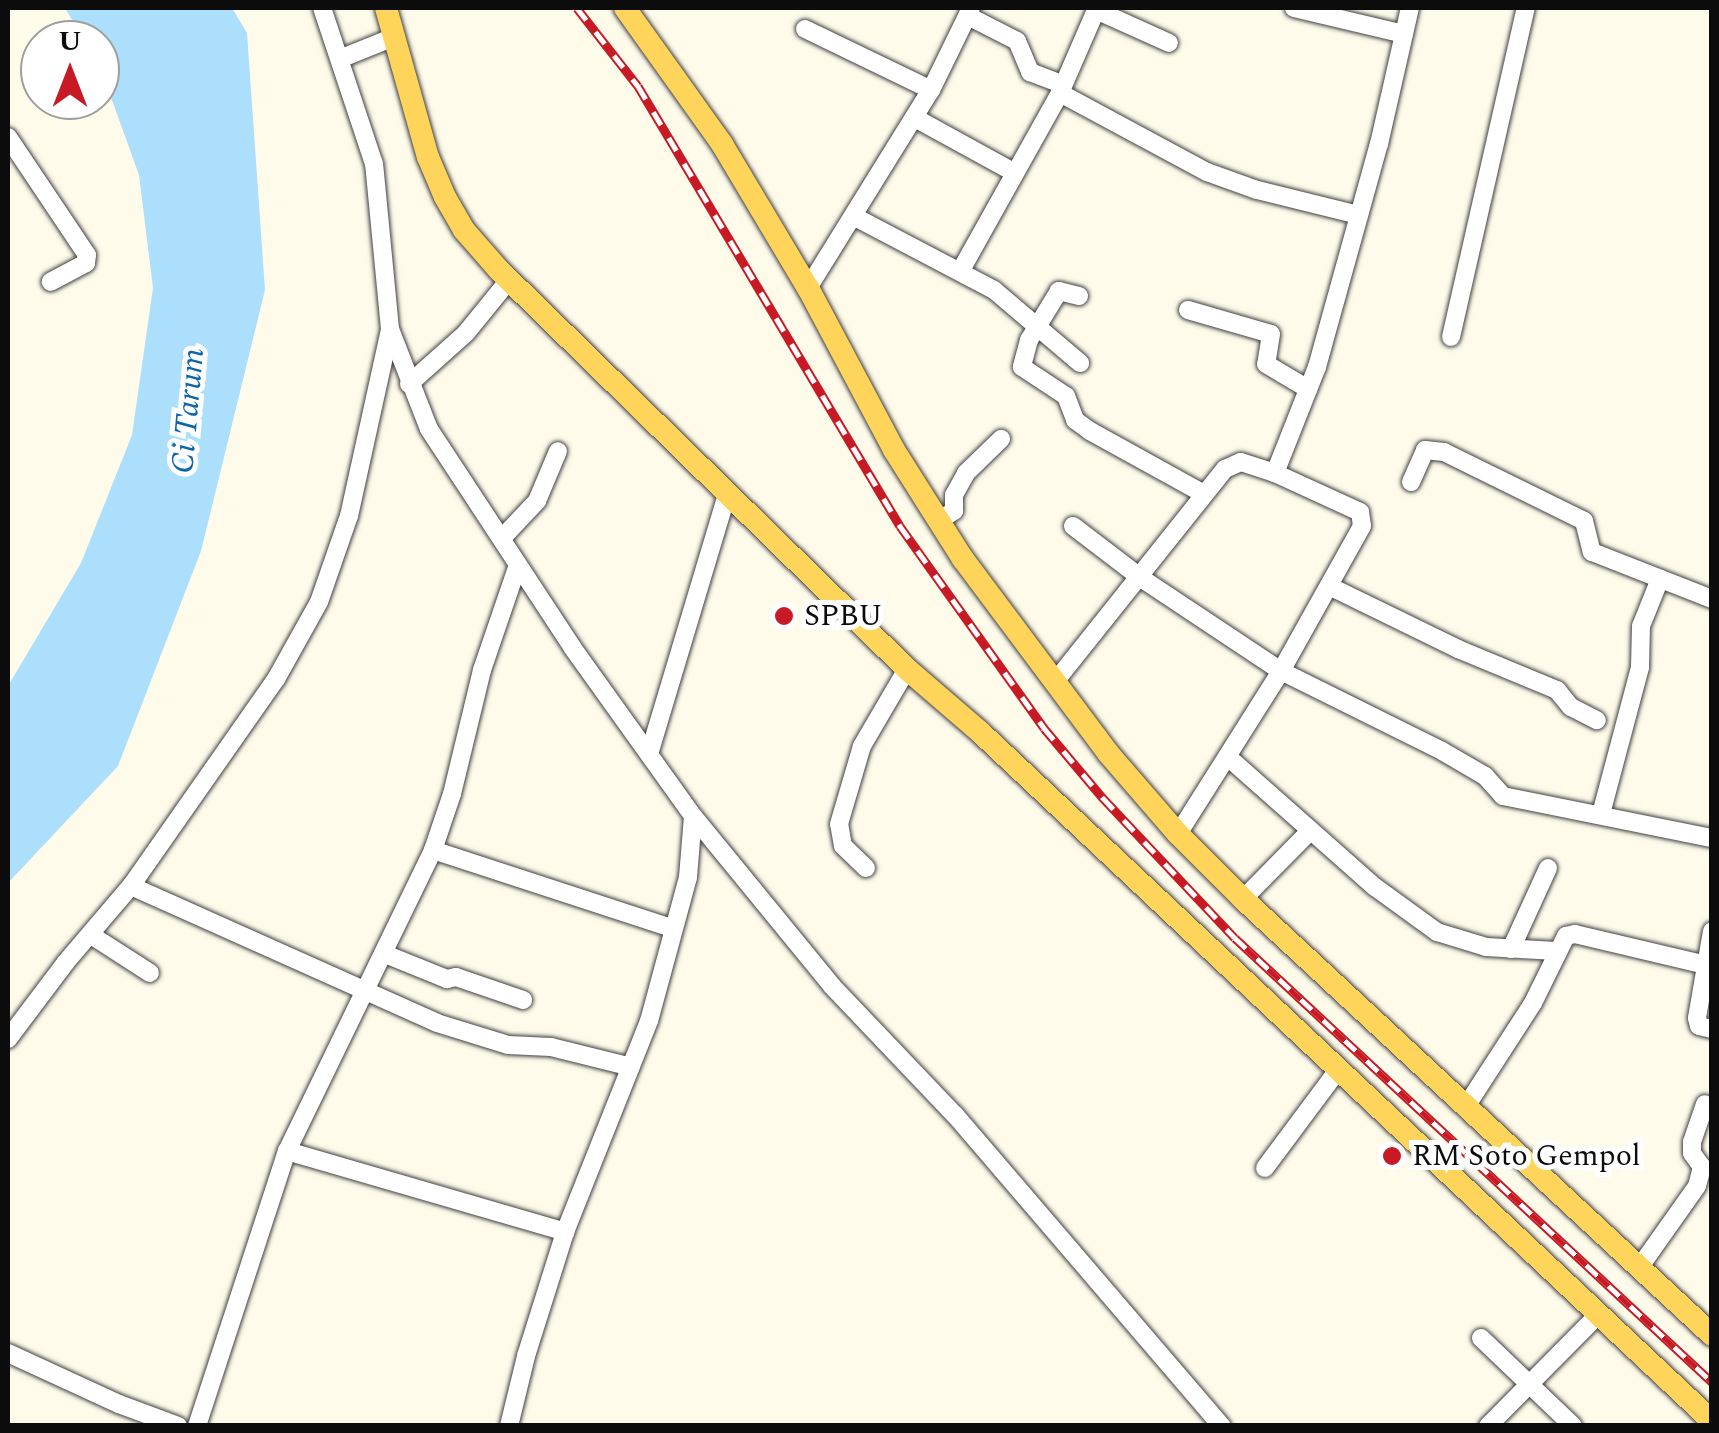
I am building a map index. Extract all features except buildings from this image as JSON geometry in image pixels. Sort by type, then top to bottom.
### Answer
[{"type":"main road","points":[[386,8],[428,157],[445,198],[464,230],[509,280],[907,669],[1712,1421]]},
{"type":"main road","points":[[625,8],[722,144],[808,288],[894,450],[938,521],[1054,683],[1178,834],[1243,899],[1712,1334]]},
{"type":"street","points":[[322,8],[342,58],[374,164],[390,329],[428,428],[572,647],[694,816],[832,986],[955,1115],[1222,1426]]},
{"type":"street","points":[[1294,8],[1404,34]]},
{"type":"street","points":[[1275,473],[1308,389],[1359,215],[1410,8]]},
{"type":"street","points":[[1451,337],[1526,8]]},
{"type":"street","points":[[960,270],[1061,88],[1096,9],[1169,43]]},
{"type":"street","points":[[808,288],[931,90],[969,12],[1017,41],[1030,72],[1206,172],[1258,190],[1359,215]]},
{"type":"street","points":[[805,29],[931,90]]},
{"type":"street","points":[[342,58],[394,38]]},
{"type":"street","points":[[914,118],[1015,173]]},
{"type":"street","points":[[8,137],[87,255],[86,262],[51,282]]},
{"type":"street","points":[[855,217],[994,290],[1080,363]]},
{"type":"street","points":[[409,384],[466,333],[509,280]]},
{"type":"street","points":[[1079,296],[1061,289],[1021,364],[1066,396],[1074,420],[1204,494]]},
{"type":"street","points":[[1188,310],[1271,334],[1266,364],[1308,389]]},
{"type":"street","points":[[8,1039],[131,886],[276,679],[320,602],[349,516],[390,329]]},
{"type":"street","points":[[938,521],[954,511],[954,495],[966,473],[1000,439]]},
{"type":"street","points":[[1411,482],[1426,450],[1444,452],[1584,521],[1592,552],[1712,599]]},
{"type":"street","points":[[502,537],[537,501],[558,451]]},
{"type":"street","points":[[1054,683],[1204,494],[1234,463],[1275,473],[1360,512],[1364,518],[1282,671],[1178,834]]},
{"type":"street","points":[[650,751],[727,495]]},
{"type":"street","points":[[1073,526],[1141,578],[1282,671],[1454,758],[1485,776],[1503,796],[1566,812],[1601,814],[1712,838]]},
{"type":"street","points":[[196,1426],[286,1151],[433,850],[452,794],[482,670],[518,565]]},
{"type":"street","points":[[1601,814],[1640,667],[1641,626],[1660,579]]},
{"type":"street","points":[[1329,586],[1458,649],[1557,690],[1571,708],[1597,720]]},
{"type":"street","points":[[866,868],[843,846],[839,824],[862,746],[907,669]]},
{"type":"street","points":[[1229,758],[1375,887],[1437,932],[1468,943],[1556,950]]},
{"type":"street","points":[[510,1426],[526,1356],[565,1232],[649,1021],[670,928],[688,876],[694,816]]},
{"type":"street","points":[[1243,899],[1310,831]]},
{"type":"street","points":[[433,850],[670,928]]},
{"type":"street","points":[[1511,949],[1548,868]]},
{"type":"street","points":[[131,886],[366,993],[498,1043],[551,1047],[631,1067]]},
{"type":"street","points":[[1712,931],[1697,1022],[1712,1029]]},
{"type":"street","points":[[1465,1108],[1533,1003],[1566,936],[1575,934],[1706,964]]},
{"type":"street","points":[[91,935],[150,973]]},
{"type":"street","points":[[384,954],[446,979],[456,977],[523,1000]]},
{"type":"street","points":[[1264,1168],[1338,1070]]},
{"type":"street","points":[[1638,1268],[1697,1186],[1702,1168],[1692,1153],[1692,1142],[1704,1104]]},
{"type":"street","points":[[286,1151],[565,1232]]},
{"type":"street","points":[[1488,1426],[1598,1315]]},
{"type":"street","points":[[1482,1338],[1573,1426]]},
{"type":"street","points":[[8,1353],[178,1426]]},
{"type":"water","name":"Ci Tarum","points":[[65,8],[232,8],[247,33],[265,290],[201,551],[118,766],[8,883],[8,686],[81,563],[132,435],[153,288],[139,175],[119,120],[120,20],[72,20]]},
{"type":"railway","points":[[577,8],[638,86],[900,526],[1044,728],[1103,798],[1235,938],[1712,1382]]},
{"type":"place","name":"SPBU","points":[[784,616]]},
{"type":"place","name":"RM Soto Gempol","points":[[1392,1156]]}]
